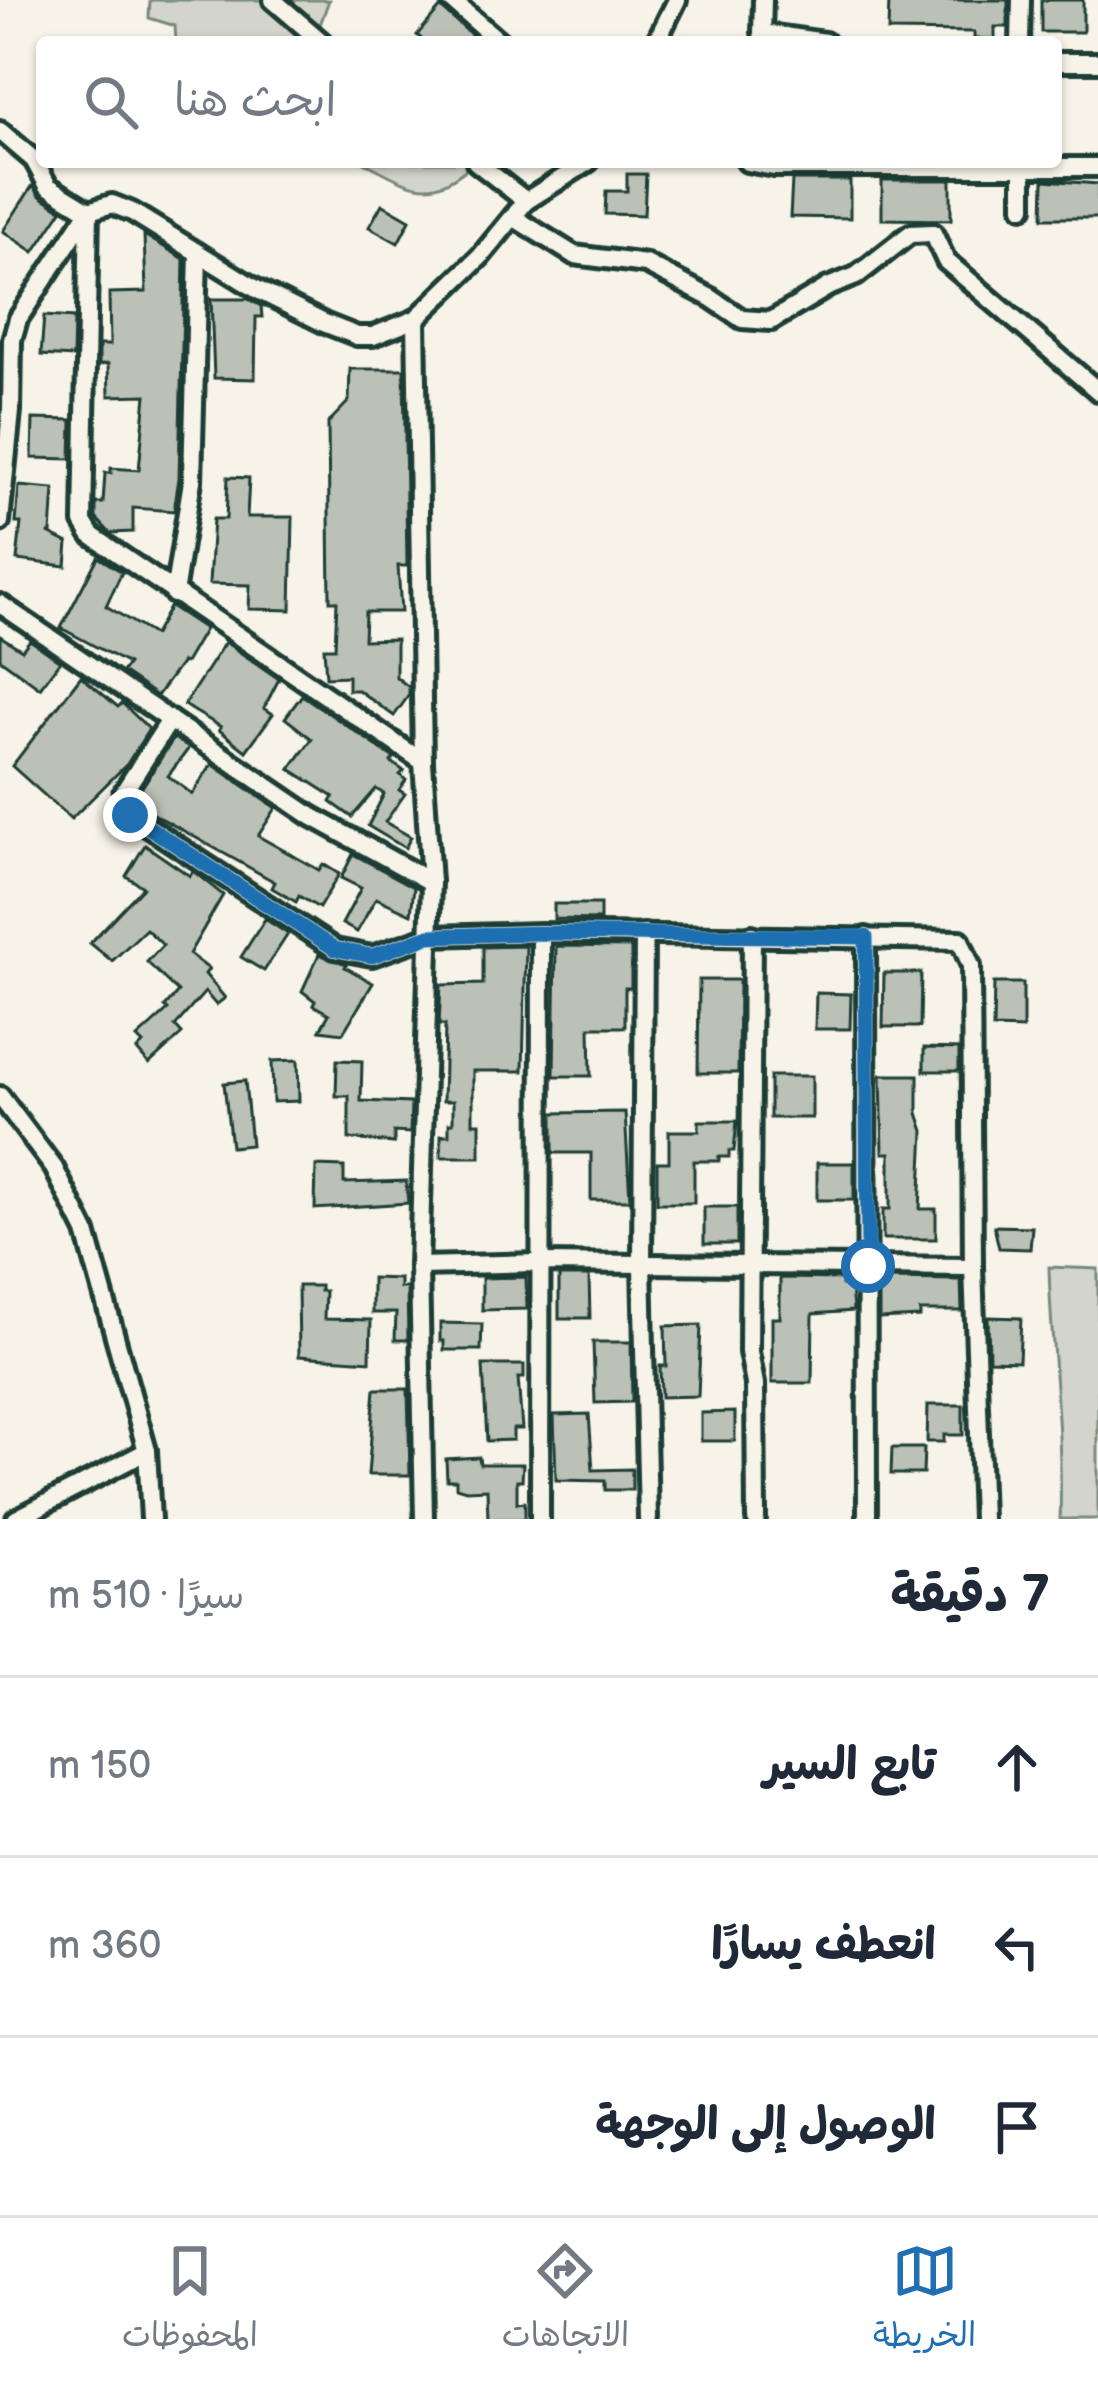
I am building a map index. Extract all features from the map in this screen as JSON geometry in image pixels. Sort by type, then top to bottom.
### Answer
[{"type":"street","points":[[273,0],[315,36]]},
{"type":"street","points":[[451,0],[493,36]]},
{"type":"street","points":[[659,36],[677,0]]},
{"type":"street","points":[[763,0],[761,33],[782,36]]},
{"type":"street","points":[[1021,0],[1021,36]]},
{"type":"street","points":[[1062,62],[1098,62]]},
{"type":"street","points":[[0,131],[36,164]]},
{"type":"street","points":[[1062,166],[1098,167]]},
{"type":"street","points":[[38,168],[48,186],[89,211]]},
{"type":"street","points":[[484,168],[526,201]]},
{"type":"street","points":[[0,522],[5,407],[18,319],[89,211],[112,205],[132,212],[258,290],[357,336],[373,336],[416,319],[480,257],[526,201],[578,168]]},
{"type":"street","points":[[1023,168],[1023,207]]},
{"type":"street","points":[[89,211],[83,522],[91,536],[423,762]]},
{"type":"street","points":[[513,218],[574,255],[646,264],[742,320],[771,321],[856,276],[910,235],[932,233],[946,261],[1098,391]]},
{"type":"street","points":[[174,594],[192,481],[198,253]]},
{"type":"street","points":[[416,319],[423,762],[431,882],[418,1266],[424,1519]]},
{"type":"street","points":[[0,604],[311,816],[431,882]]},
{"type":"street","points":[[170,720],[124,793],[130,815],[335,949],[372,956],[429,936],[541,933],[960,940],[968,952],[982,1519]]},
{"type":"street","points":[[540,1519],[541,933]]},
{"type":"street","points":[[644,934],[642,1264],[648,1519]]},
{"type":"street","points":[[752,935],[749,1352],[755,1384],[755,1519]]},
{"type":"street","points":[[866,937],[867,1519]]},
{"type":"street","points":[[0,1096],[54,1168],[86,1232],[147,1451],[152,1519]]},
{"type":"street","points":[[418,1266],[973,1267]]},
{"type":"street","points":[[16,1519],[147,1451]]},
{"type":"shaded area","points":[[150,0],[329,0],[316,36],[176,36],[175,26],[149,18]]},
{"type":"shaded area","points":[[375,168],[468,168],[432,187]]},
{"type":"shaded area","points":[[1049,1267],[1098,1269],[1098,1519],[1060,1519]]},
{"type":"building","points":[[889,0],[1008,0],[1008,27],[995,27],[995,36],[888,31]]},
{"type":"building","points":[[1041,0],[1083,0],[1083,32],[1041,32]]},
{"type":"building","points":[[441,7],[473,36],[418,36]]},
{"type":"building","points":[[627,174],[646,174],[644,215],[605,214],[606,191],[627,191]]},
{"type":"building","points":[[792,180],[850,180],[850,218],[790,217]]},
{"type":"building","points":[[882,180],[951,180],[951,220],[882,219]]},
{"type":"building","points":[[1044,180],[1098,184],[1098,218],[1043,218]]},
{"type":"building","points":[[33,185],[40,196],[62,210],[34,252],[3,231]]},
{"type":"building","points":[[382,204],[410,220],[398,243],[369,227]]},
{"type":"building","points":[[144,235],[184,259],[179,478],[174,511],[133,508],[133,532],[110,533],[96,518],[96,503],[103,503],[105,473],[111,473],[111,468],[139,470],[146,395],[109,396],[108,364],[99,365],[99,345],[110,345],[109,293],[146,292]]},
{"type":"building","points":[[211,299],[248,299],[261,306],[262,317],[256,317],[255,379],[214,378]]},
{"type":"building","points":[[44,316],[74,318],[73,357],[41,355]]},
{"type":"building","points":[[350,369],[404,369],[407,566],[398,566],[401,612],[365,612],[364,640],[396,639],[396,677],[409,687],[409,695],[394,716],[358,690],[348,690],[348,676],[326,677],[324,648],[335,648],[337,601],[330,601],[328,423],[349,401]]},
{"type":"building","points":[[33,419],[72,420],[71,459],[32,458]]},
{"type":"building","points":[[228,477],[249,478],[247,517],[293,517],[291,610],[249,609],[250,585],[209,584],[213,519],[226,519]]},
{"type":"building","points":[[19,486],[54,489],[48,533],[68,543],[66,566],[17,560]]},
{"type":"building","points":[[98,557],[122,572],[106,606],[154,635],[170,606],[205,629],[157,696],[122,672],[128,664],[61,628]]},
{"type":"building","points":[[0,636],[22,650],[30,640],[60,661],[40,688],[0,659]]},
{"type":"building","points":[[225,642],[279,679],[264,708],[273,714],[246,751],[221,727],[184,705]]},
{"type":"building","points":[[81,676],[118,707],[122,703],[149,729],[127,764],[71,819],[12,766]]},
{"type":"building","points":[[302,695],[394,758],[391,762],[404,771],[400,775],[406,780],[399,790],[405,794],[385,822],[411,837],[405,848],[368,826],[384,794],[376,789],[352,817],[331,802],[334,797],[290,769],[312,739],[285,718]]},
{"type":"building","points":[[174,738],[189,748],[168,776],[192,794],[212,764],[276,808],[258,836],[319,870],[323,864],[339,874],[319,908],[299,896],[296,902],[272,888],[275,882],[141,807],[137,795]]},
{"type":"building","points":[[145,845],[190,876],[193,871],[223,895],[189,954],[209,969],[205,974],[225,998],[216,1005],[205,992],[175,1026],[182,1034],[149,1064],[137,1050],[143,1044],[137,1038],[168,1010],[165,1007],[178,992],[147,962],[163,945],[146,929],[112,961],[90,943],[143,887],[126,876]]},
{"type":"building","points":[[353,854],[414,887],[411,914],[376,898],[357,932],[342,924],[361,888],[341,878]]},
{"type":"building","points":[[554,904],[600,904],[600,920],[554,919]]},
{"type":"building","points":[[265,919],[288,934],[264,971],[241,957]]},
{"type":"building","points":[[526,946],[523,1071],[473,1071],[473,1123],[480,1123],[480,1157],[441,1157],[441,1135],[449,1135],[449,1123],[453,1123],[453,1101],[443,1101],[441,985],[483,984],[483,947]]},
{"type":"building","points":[[556,946],[631,947],[625,1027],[590,1027],[591,1076],[554,1076]]},
{"type":"building","points":[[319,954],[347,964],[345,967],[373,983],[343,1033],[320,1030],[329,1014],[302,991]]},
{"type":"building","points":[[884,973],[921,973],[920,1027],[883,1027]]},
{"type":"building","points":[[699,980],[739,980],[738,1073],[698,1073]]},
{"type":"building","points":[[994,983],[1023,983],[1023,1029],[993,1028]]},
{"type":"building","points":[[816,993],[851,994],[850,1029],[815,1029]]},
{"type":"building","points":[[924,1048],[959,1049],[959,1071],[924,1071]]},
{"type":"building","points":[[298,1060],[299,1101],[273,1102],[272,1061]]},
{"type":"building","points":[[337,1060],[362,1061],[361,1101],[411,1103],[410,1133],[394,1132],[394,1143],[349,1139],[349,1096],[336,1096]]},
{"type":"building","points":[[881,1075],[918,1075],[918,1113],[924,1131],[920,1209],[936,1209],[936,1239],[883,1239],[883,1209],[890,1209],[890,1153],[883,1153]]},
{"type":"building","points":[[770,1076],[812,1076],[812,1118],[770,1118]]},
{"type":"building","points":[[245,1081],[251,1145],[231,1147],[224,1083]]},
{"type":"building","points":[[625,1112],[630,1200],[591,1200],[591,1153],[553,1153],[553,1113]]},
{"type":"building","points":[[699,1121],[737,1121],[734,1151],[719,1161],[694,1161],[694,1203],[657,1203],[657,1162],[669,1162],[669,1131],[699,1131]]},
{"type":"building","points":[[817,1163],[854,1163],[854,1200],[817,1200]]},
{"type":"building","points":[[316,1166],[344,1167],[344,1183],[406,1181],[408,1203],[315,1209]]},
{"type":"building","points":[[704,1207],[737,1207],[737,1244],[704,1244]]},
{"type":"building","points":[[994,1226],[1032,1227],[1030,1249],[999,1248]]},
{"type":"building","points":[[559,1276],[589,1276],[590,1318],[559,1318]]},
{"type":"building","points":[[526,1277],[527,1309],[482,1310],[482,1278]]},
{"type":"building","points":[[372,1278],[400,1279],[400,1288],[407,1288],[408,1340],[395,1340],[396,1313],[372,1313]]},
{"type":"building","points":[[780,1278],[842,1279],[842,1285],[851,1285],[853,1311],[813,1314],[812,1383],[772,1383],[772,1318],[780,1318]]},
{"type":"building","points":[[879,1279],[961,1280],[962,1311],[920,1311],[920,1317],[879,1319]]},
{"type":"building","points":[[298,1286],[320,1286],[325,1291],[324,1319],[371,1320],[370,1361],[299,1356]]},
{"type":"building","points":[[988,1317],[1021,1318],[1019,1361],[989,1360]]},
{"type":"building","points":[[440,1323],[482,1324],[481,1350],[444,1350]]},
{"type":"building","points":[[701,1325],[698,1396],[661,1397],[665,1326]]},
{"type":"building","points":[[593,1342],[631,1342],[632,1402],[595,1403]]},
{"type":"building","points":[[483,1365],[524,1365],[524,1378],[518,1378],[522,1429],[513,1429],[513,1440],[487,1441]]},
{"type":"building","points":[[375,1389],[408,1389],[410,1475],[368,1475]]},
{"type":"building","points":[[928,1405],[963,1405],[963,1435],[944,1435],[944,1442],[927,1442]]},
{"type":"building","points":[[735,1412],[735,1441],[701,1441],[701,1413]]},
{"type":"building","points":[[589,1414],[593,1470],[632,1469],[632,1490],[605,1490],[605,1481],[556,1480],[554,1415]]},
{"type":"building","points":[[892,1448],[924,1448],[923,1474],[891,1474]]},
{"type":"building","points":[[479,1457],[480,1464],[523,1464],[517,1503],[525,1502],[525,1519],[488,1519],[487,1489],[466,1490],[456,1487],[456,1480],[447,1480],[446,1459]]},
{"type":"route","points":[[130,815],[335,949],[352,954],[372,956],[429,936],[866,937],[868,1266]]}]
